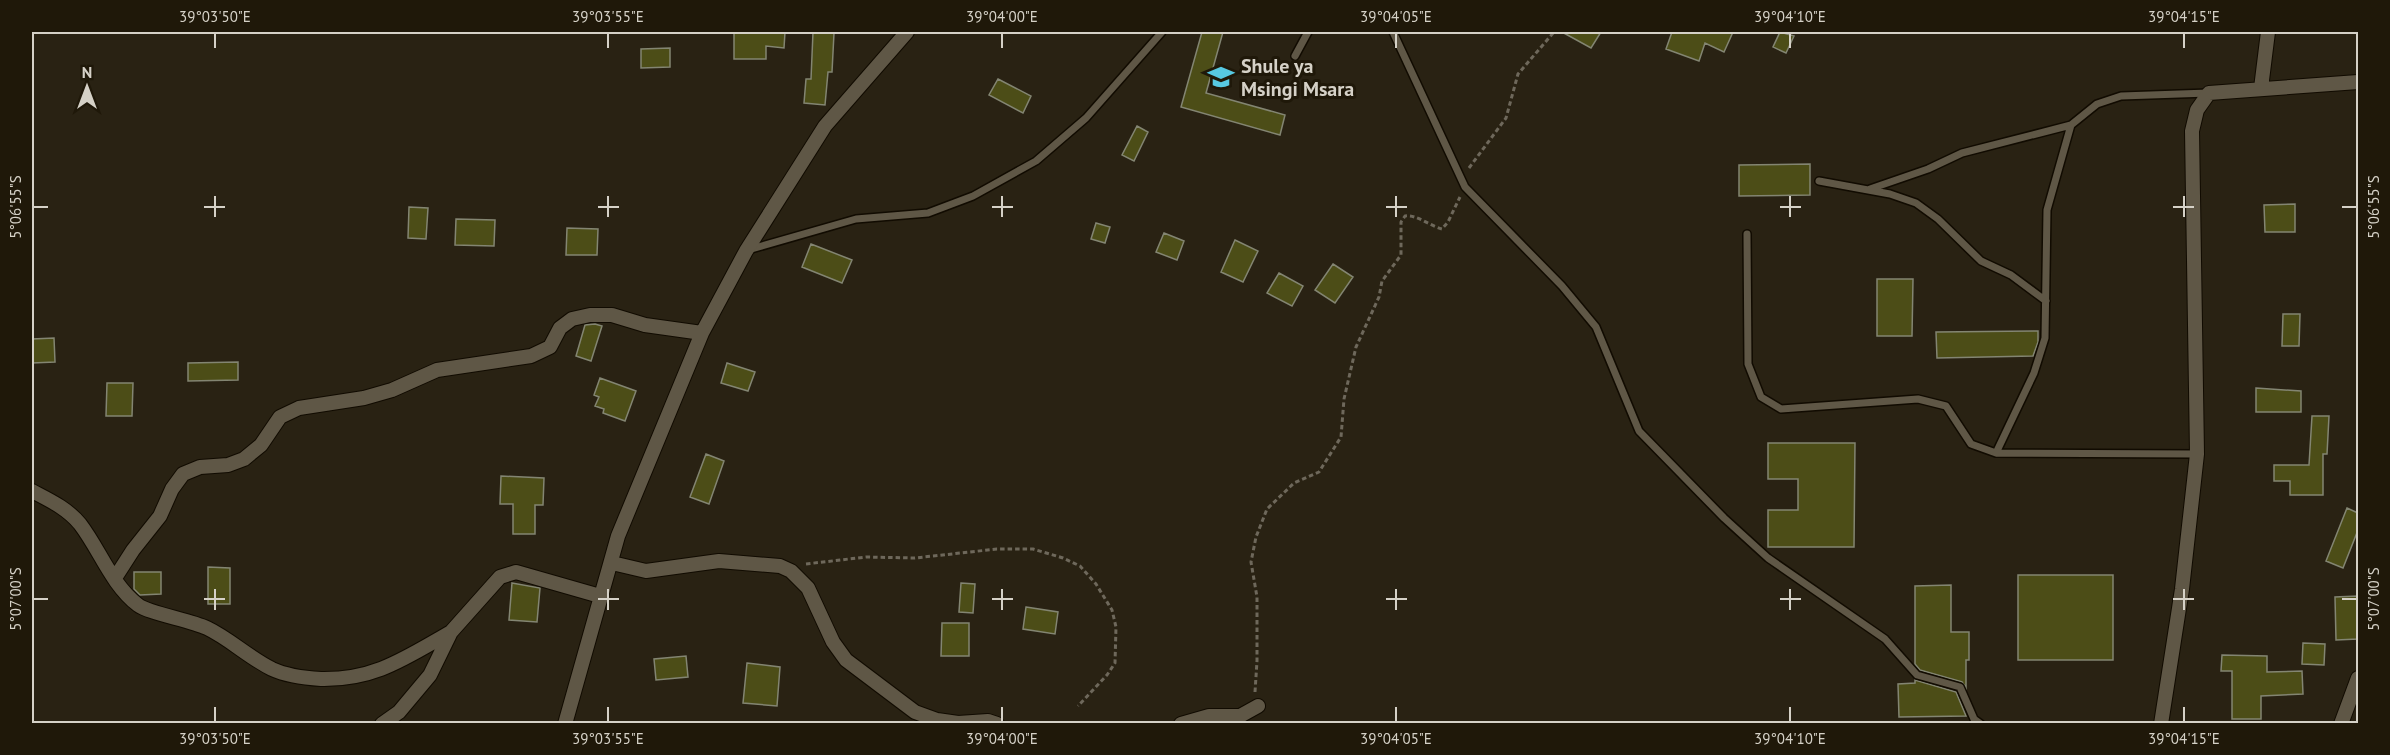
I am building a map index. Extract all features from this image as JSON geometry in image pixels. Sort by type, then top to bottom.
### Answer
[{"type":"street","points":[[565,723],[618,536],[702,333],[746,251],[825,126],[907,32]]},
{"type":"street","points":[[2261,88],[2268,32]]},
{"type":"street","points":[[2161,723],[2182,589],[2197,454],[2192,131],[2197,110],[2209,93],[2358,82]]},
{"type":"street","points":[[115,578],[133,550],[160,516],[172,489],[183,474],[200,467],[228,465],[244,459],[261,445],[280,417],[299,408],[392,390],[437,370],[531,356],[550,348],[560,328],[572,319],[590,315],[612,315],[645,325],[702,333]]},
{"type":"street","points":[[32,491],[62,507],[79,524],[120,587],[140,607],[193,621],[219,634],[249,657],[275,670],[303,678],[338,679],[366,676],[393,665],[451,632]]},
{"type":"street","points":[[612,563],[646,571],[719,561],[780,566],[791,571],[808,588],[832,642],[846,660],[915,712],[937,720],[958,723],[988,721],[997,723]]},
{"type":"street","points":[[382,723],[399,712],[430,675],[451,632],[500,577],[516,572],[600,596]]},
{"type":"street","points":[[2341,723],[2358,678]]},
{"type":"street","points":[[1181,723],[1209,716],[1240,716],[1258,706]]},
{"type":"lane","points":[[746,251],[856,219],[928,213],[974,196],[1036,161],[1086,118],[1162,32]]},
{"type":"lane","points":[[1295,56],[1308,32]]},
{"type":"lane","points":[[1393,32],[1465,187],[1562,286],[1596,327],[1639,432],[1724,518],[1768,558],[1886,639],[1917,675],[1960,687],[1974,718],[1981,723]]},
{"type":"lane","points":[[1868,190],[1928,169],[1962,153],[2028,138],[2071,125],[2097,104],[2121,96],[2209,93]]},
{"type":"lane","points":[[1996,453],[2034,373],[2045,338],[2047,210],[2071,125]]},
{"type":"lane","points":[[1819,182],[1890,194],[1916,203],[1938,219],[1981,261],[2011,275],[2046,301]]},
{"type":"lane","points":[[1747,234],[1749,364],[1761,397],[1780,409],[1918,399],[1946,406],[1971,444],[1996,453],[2197,454]]},
{"type":"path","points":[[1258,706],[1254,688],[1257,661],[1257,597],[1251,562],[1256,537],[1267,509],[1294,483],[1319,472],[1341,437],[1344,399],[1356,347],[1379,297],[1382,281],[1401,255],[1401,222],[1404,216],[1411,215],[1442,229],[1448,222],[1465,187],[1469,168],[1506,118],[1518,74],[1554,32]]},
{"type":"path","points":[[780,566],[855,558],[915,558],[997,549],[1033,549],[1063,558],[1080,566],[1096,584],[1112,610],[1116,627],[1115,663],[1078,706]]},
{"type":"building","points":[[734,32],[785,32],[784,48],[766,46],[766,59],[734,59]]},
{"type":"building","points":[[813,32],[834,33],[832,72],[828,72],[825,105],[804,103],[806,79],[811,79]]},
{"type":"building","points":[[1202,32],[1223,32],[1206,93],[1285,115],[1280,135],[1181,107]]},
{"type":"building","points":[[1562,32],[1601,32],[1591,48]]},
{"type":"building","points":[[1672,32],[1733,32],[1724,52],[1705,43],[1699,61],[1666,49]]},
{"type":"building","points":[[1780,32],[1794,36],[1786,53],[1773,47]]},
{"type":"building","points":[[670,48],[670,67],[641,68],[641,49]]},
{"type":"building","points":[[998,79],[1031,96],[1023,113],[989,95]]},
{"type":"building","points":[[1137,126],[1148,132],[1134,161],[1122,155]]},
{"type":"building","points":[[1810,164],[1810,195],[1739,196],[1739,165]]},
{"type":"building","points":[[2295,204],[2295,232],[2265,232],[2264,205]]},
{"type":"building","points":[[409,207],[428,208],[426,239],[408,238]]},
{"type":"building","points":[[456,219],[495,220],[494,246],[455,245]]},
{"type":"building","points":[[1096,223],[1110,227],[1105,243],[1091,239]]},
{"type":"building","points":[[567,228],[598,229],[597,255],[566,255]]},
{"type":"building","points":[[1164,233],[1184,241],[1177,260],[1156,252]]},
{"type":"building","points":[[1235,240],[1258,251],[1243,282],[1221,272]]},
{"type":"building","points":[[811,244],[852,260],[842,283],[802,267]]},
{"type":"building","points":[[1333,264],[1353,277],[1335,303],[1315,290]]},
{"type":"building","points":[[1279,273],[1303,286],[1292,306],[1267,293]]},
{"type":"building","points":[[1877,279],[1913,279],[1912,336],[1877,336]]},
{"type":"building","points":[[2283,314],[2300,314],[2299,346],[2282,346]]},
{"type":"building","points":[[585,325],[602,326],[591,361],[576,356]]},
{"type":"building","points":[[2038,331],[2038,342],[2033,356],[1937,358],[1936,332]]},
{"type":"building","points":[[54,338],[55,362],[32,363],[32,339]]},
{"type":"building","points":[[238,362],[238,380],[188,381],[188,363]]},
{"type":"building","points":[[727,363],[755,372],[748,391],[721,383]]},
{"type":"building","points":[[600,378],[636,391],[625,421],[603,413],[604,409],[595,406],[599,397],[594,395]]},
{"type":"building","points":[[107,383],[133,383],[132,416],[106,416]]},
{"type":"building","points":[[2256,388],[2301,391],[2301,412],[2256,412]]},
{"type":"building","points":[[2312,416],[2329,416],[2327,454],[2323,454],[2323,495],[2290,495],[2290,481],[2274,481],[2274,465],[2309,465]]},
{"type":"building","points":[[1768,443],[1855,443],[1854,547],[1768,547],[1768,510],[1798,510],[1798,479],[1768,479]]},
{"type":"building","points":[[706,454],[724,461],[709,504],[690,497]]},
{"type":"building","points":[[501,476],[544,478],[543,505],[535,505],[535,534],[513,534],[513,504],[500,504]]},
{"type":"building","points":[[2347,508],[2358,513],[2358,530],[2343,568],[2326,561]]},
{"type":"building","points":[[208,567],[230,568],[230,604],[208,604]]},
{"type":"building","points":[[134,572],[161,572],[161,594],[140,595],[134,589]]},
{"type":"building","points":[[2018,575],[2113,575],[2113,660],[2018,660]]},
{"type":"building","points":[[512,583],[540,588],[537,622],[509,620]]},
{"type":"building","points":[[961,583],[975,584],[973,613],[959,612]]},
{"type":"building","points":[[1951,585],[1951,632],[1969,632],[1966,688],[1962,682],[1920,670],[1915,664],[1915,586]]},
{"type":"building","points":[[2358,596],[2358,639],[2336,640],[2335,597]]},
{"type":"building","points":[[1026,607],[1058,612],[1055,634],[1023,629]]},
{"type":"building","points":[[942,623],[969,623],[969,656],[941,656]]},
{"type":"building","points":[[2303,643],[2325,644],[2324,665],[2302,664]]},
{"type":"building","points":[[2222,655],[2267,656],[2267,672],[2302,671],[2303,694],[2261,696],[2261,719],[2232,719],[2232,671],[2221,671]]},
{"type":"building","points":[[686,656],[688,677],[656,680],[654,659]]},
{"type":"building","points":[[747,663],[780,667],[777,706],[743,703]]},
{"type":"building","points":[[1915,680],[1956,692],[1966,716],[1899,717],[1898,684],[1915,683]]},
{"type":"place","name":"Shule ya Msingi Msara","points":[[1221,77]]}]
